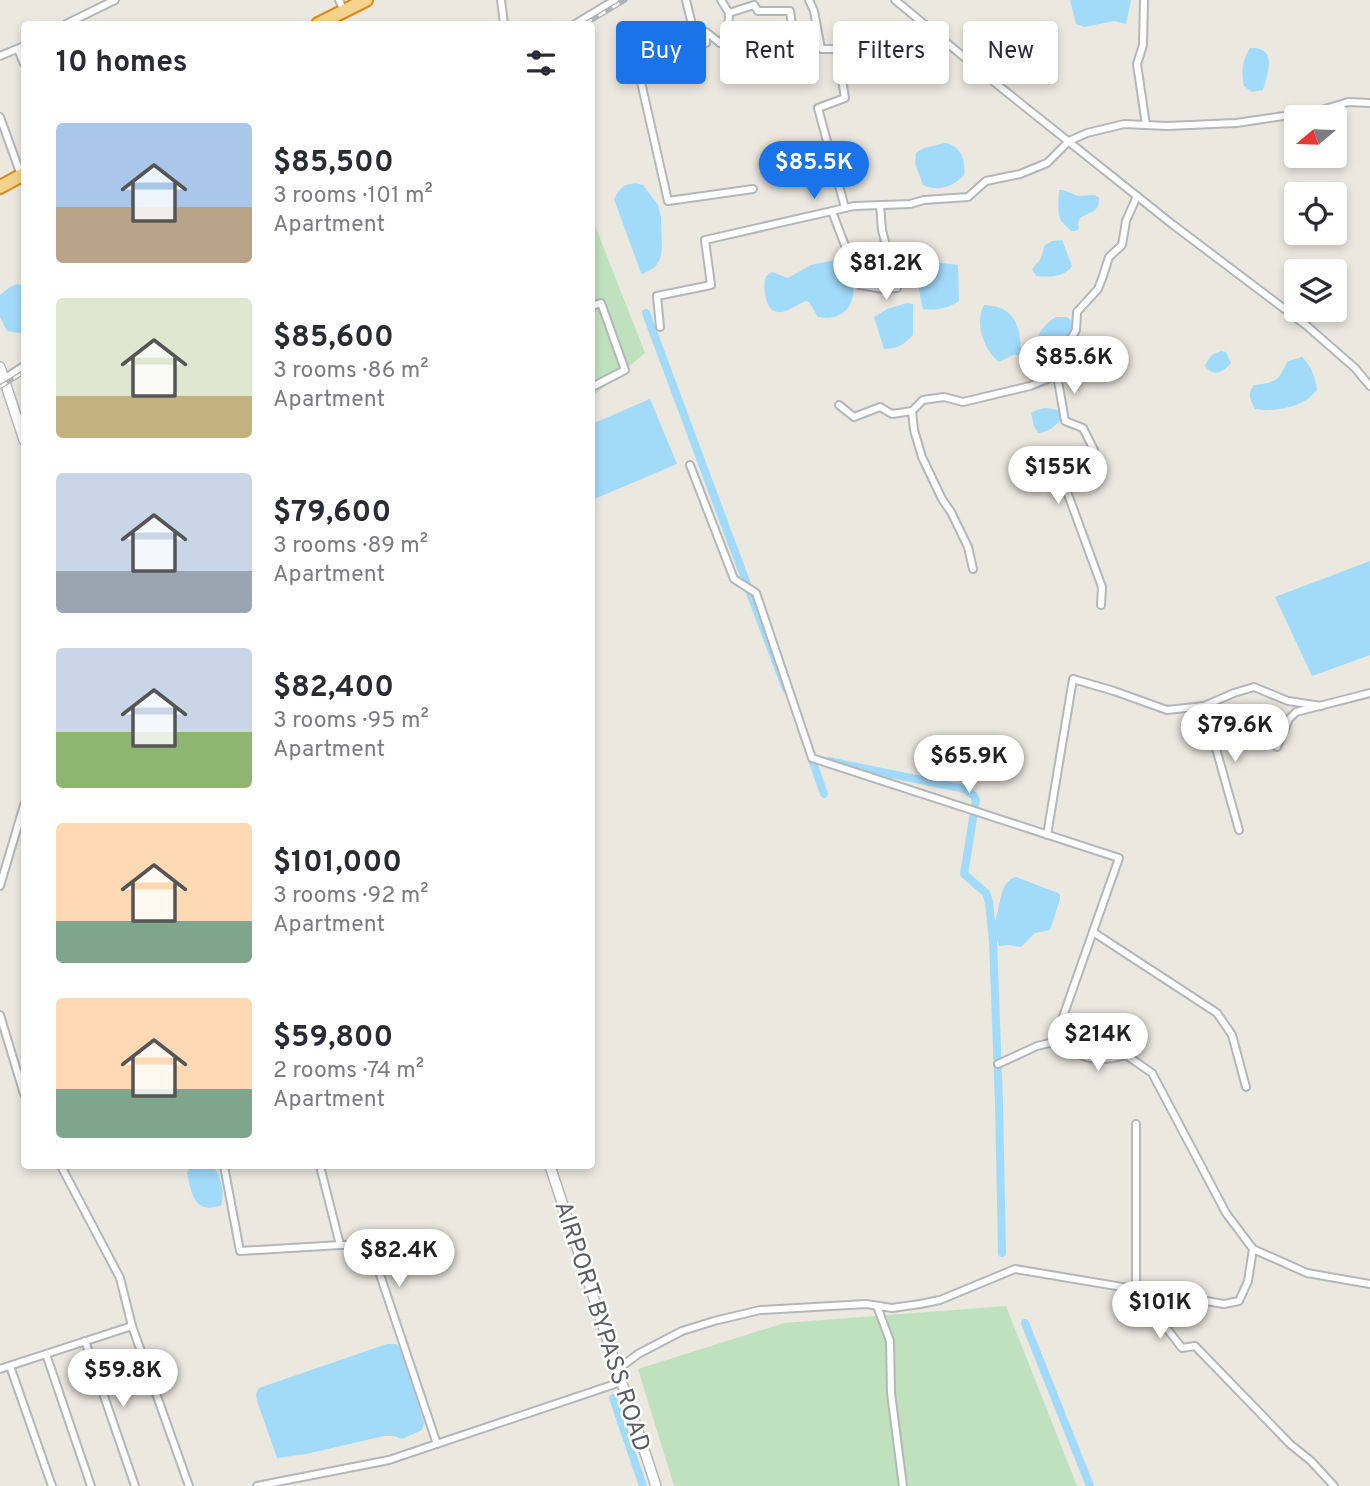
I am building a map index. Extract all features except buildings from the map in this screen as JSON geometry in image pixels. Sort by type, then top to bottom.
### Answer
[{"type":"highway","points":[[322,21],[341,6],[366,0]]},
{"type":"highway","points":[[0,187],[21,175]]},
{"type":"street","points":[[72,21],[114,0]]},
{"type":"street","points":[[502,0],[503,21]]},
{"type":"street","points":[[580,21],[615,0]]},
{"type":"street","points":[[686,0],[691,21]]},
{"type":"street","points":[[721,0],[729,13],[729,21]]},
{"type":"street","points":[[810,0],[821,49],[833,49]]},
{"type":"street","points":[[895,0],[920,21]]},
{"type":"street","points":[[1143,0],[1143,45],[1137,64],[1146,125]]},
{"type":"street","points":[[729,13],[754,5],[758,12],[790,11],[791,21]]},
{"type":"street","points":[[720,43],[706,32],[706,43],[636,60],[668,201],[753,189]]},
{"type":"street","points":[[949,44],[1138,196],[1307,326],[1355,368],[1370,386]]},
{"type":"street","points":[[0,56],[21,47]]},
{"type":"street","points":[[843,84],[845,98],[818,108],[845,208]]},
{"type":"street","points":[[660,327],[657,296],[711,285],[705,240],[845,208],[968,197],[986,181],[1020,174],[1047,163],[1069,141],[1087,133],[1124,124],[1167,126],[1236,123],[1318,111],[1348,102],[1370,103]]},
{"type":"street","points":[[0,117],[21,169]]},
{"type":"street","points":[[1101,605],[1102,587],[1062,478],[1094,463],[1094,450],[1083,428],[1065,421],[1057,375],[1060,358],[1076,330],[1077,312],[1097,289],[1109,257],[1122,245],[1126,221],[1138,196]]},
{"type":"street","points":[[833,214],[860,285],[883,289],[897,288],[882,230],[880,205]]},
{"type":"street","points":[[595,305],[601,303],[625,370],[595,385]]},
{"type":"street","points":[[0,367],[2,379],[21,415]]},
{"type":"street","points":[[2,379],[21,368]]},
{"type":"street","points":[[839,405],[854,417],[880,407],[892,414],[912,411],[923,400],[944,397],[963,402],[1030,386],[1057,375]]},
{"type":"street","points":[[912,411],[922,457],[968,547],[973,569]]},
{"type":"street","points":[[690,465],[734,579],[756,593],[812,758],[1119,858],[1054,1042]]},
{"type":"street","points":[[1047,835],[1073,680],[1167,710],[1204,706],[1254,687],[1288,701],[1321,706]]},
{"type":"street","points":[[1277,747],[1289,719],[1296,712],[1370,692]]},
{"type":"street","points":[[1204,706],[1239,830]]},
{"type":"street","points":[[0,886],[21,815]]},
{"type":"street","points":[[1093,932],[1217,1013],[1231,1035],[1246,1087]]},
{"type":"street","points":[[0,1015],[21,1084]]},
{"type":"street","points":[[998,1064],[1037,1046],[1054,1042],[1089,1058],[1106,1060],[1126,1055],[1152,1073],[1226,1213],[1253,1249],[1307,1273],[1370,1284]]},
{"type":"street","points":[[1136,1124],[1136,1289],[1182,1348],[1195,1346],[1334,1486]]},
{"type":"street","points":[[63,1169],[120,1278],[132,1326],[189,1486]]},
{"type":"street","points":[[225,1169],[240,1251],[370,1245],[437,1444]]},
{"type":"street","points":[[321,1169],[340,1245]]},
{"type":"street","name":"AIRPORT BYPASS ROAD","points":[[551,1169],[656,1486]]},
{"type":"street","points":[[617,1370],[638,1354],[682,1331],[715,1321],[760,1310],[866,1304],[892,1308],[940,1300],[1015,1269],[1224,1304],[1239,1301],[1248,1281],[1253,1249]]},
{"type":"street","points":[[877,1306],[890,1341],[891,1393],[903,1486]]},
{"type":"street","points":[[0,1369],[132,1326]]},
{"type":"street","points":[[85,1341],[135,1484],[125,1486]]},
{"type":"street","points":[[47,1354],[91,1486]]},
{"type":"street","points":[[10,1366],[52,1486]]},
{"type":"street","points":[[257,1486],[389,1460],[621,1382]]},
{"type":"green space","points":[[595,226],[645,353],[595,395]]},
{"type":"green space","points":[[1006,1306],[1077,1486],[674,1486],[638,1369],[784,1323]]},
{"type":"water","points":[[1070,0],[1131,0],[1126,24],[1114,21],[1084,27],[1076,24]]},
{"type":"water","points":[[1250,48],[1265,51],[1269,62],[1263,90],[1252,92],[1244,86],[1243,76],[1244,62]]},
{"type":"water","points":[[945,143],[955,147],[961,154],[964,175],[945,187],[923,185],[915,163],[916,153],[924,148]]},
{"type":"water","points":[[636,183],[643,185],[658,205],[661,217],[660,259],[655,267],[643,274],[614,199],[622,187]]},
{"type":"water","points":[[1059,190],[1078,196],[1095,195],[1099,198],[1096,209],[1080,218],[1079,229],[1075,231],[1071,231],[1060,218]]},
{"type":"water","points":[[1062,240],[1072,266],[1060,275],[1036,276],[1032,269],[1040,260],[1045,245]]},
{"type":"water","points":[[835,260],[850,274],[853,285],[850,305],[843,313],[832,317],[818,317],[806,301],[782,312],[771,309],[764,288],[768,275],[772,272],[788,278],[811,265]]},
{"type":"water","points":[[922,263],[958,265],[959,301],[933,310],[923,309],[919,286]]},
{"type":"water","points":[[21,285],[21,333],[7,331],[0,317],[0,295],[10,287]]},
{"type":"water","points":[[907,303],[913,304],[913,335],[900,345],[884,349],[874,317],[887,309]]},
{"type":"water","points":[[984,305],[995,306],[1010,314],[1018,328],[1021,355],[1013,355],[999,362],[989,351],[980,328]]},
{"type":"water","points":[[1056,317],[1067,317],[1073,322],[1072,331],[1059,355],[1047,355],[1040,352],[1036,342],[1043,328]]},
{"type":"water","points":[[1221,351],[1226,352],[1231,363],[1222,371],[1215,373],[1208,370],[1205,366],[1208,360]]},
{"type":"water","points":[[1302,357],[1312,372],[1317,390],[1297,405],[1272,410],[1255,409],[1250,397],[1254,385],[1276,379],[1288,361]]},
{"type":"water","points":[[650,399],[677,464],[595,499],[595,423]]},
{"type":"water","points":[[1046,408],[1058,410],[1061,418],[1052,428],[1038,433],[1031,413]]},
{"type":"water","points":[[1370,561],[1370,655],[1312,676],[1275,597]]},
{"type":"water","points":[[1016,877],[1058,893],[1060,899],[1050,930],[1035,933],[1021,947],[999,946],[993,926],[1003,890],[1010,880]]},
{"type":"water","points":[[189,1169],[215,1169],[222,1185],[221,1206],[206,1208],[197,1202],[187,1172]]},
{"type":"water","points":[[387,1344],[396,1344],[402,1351],[424,1423],[422,1430],[402,1439],[384,1436],[277,1458],[257,1401],[259,1388]]},
{"type":"waterway","points":[[646,313],[786,689]]},
{"type":"waterway","points":[[810,754],[824,794]]},
{"type":"waterway","points":[[828,761],[965,789],[976,800],[964,874],[986,893],[993,941],[1002,1253]]},
{"type":"waterway","points":[[1025,1323],[1090,1486]]},
{"type":"waterway","points":[[613,1398],[643,1486]]},
{"type":"railway","points":[[590,21],[625,0]]},
{"type":"railway","points":[[0,387],[21,374]]}]
